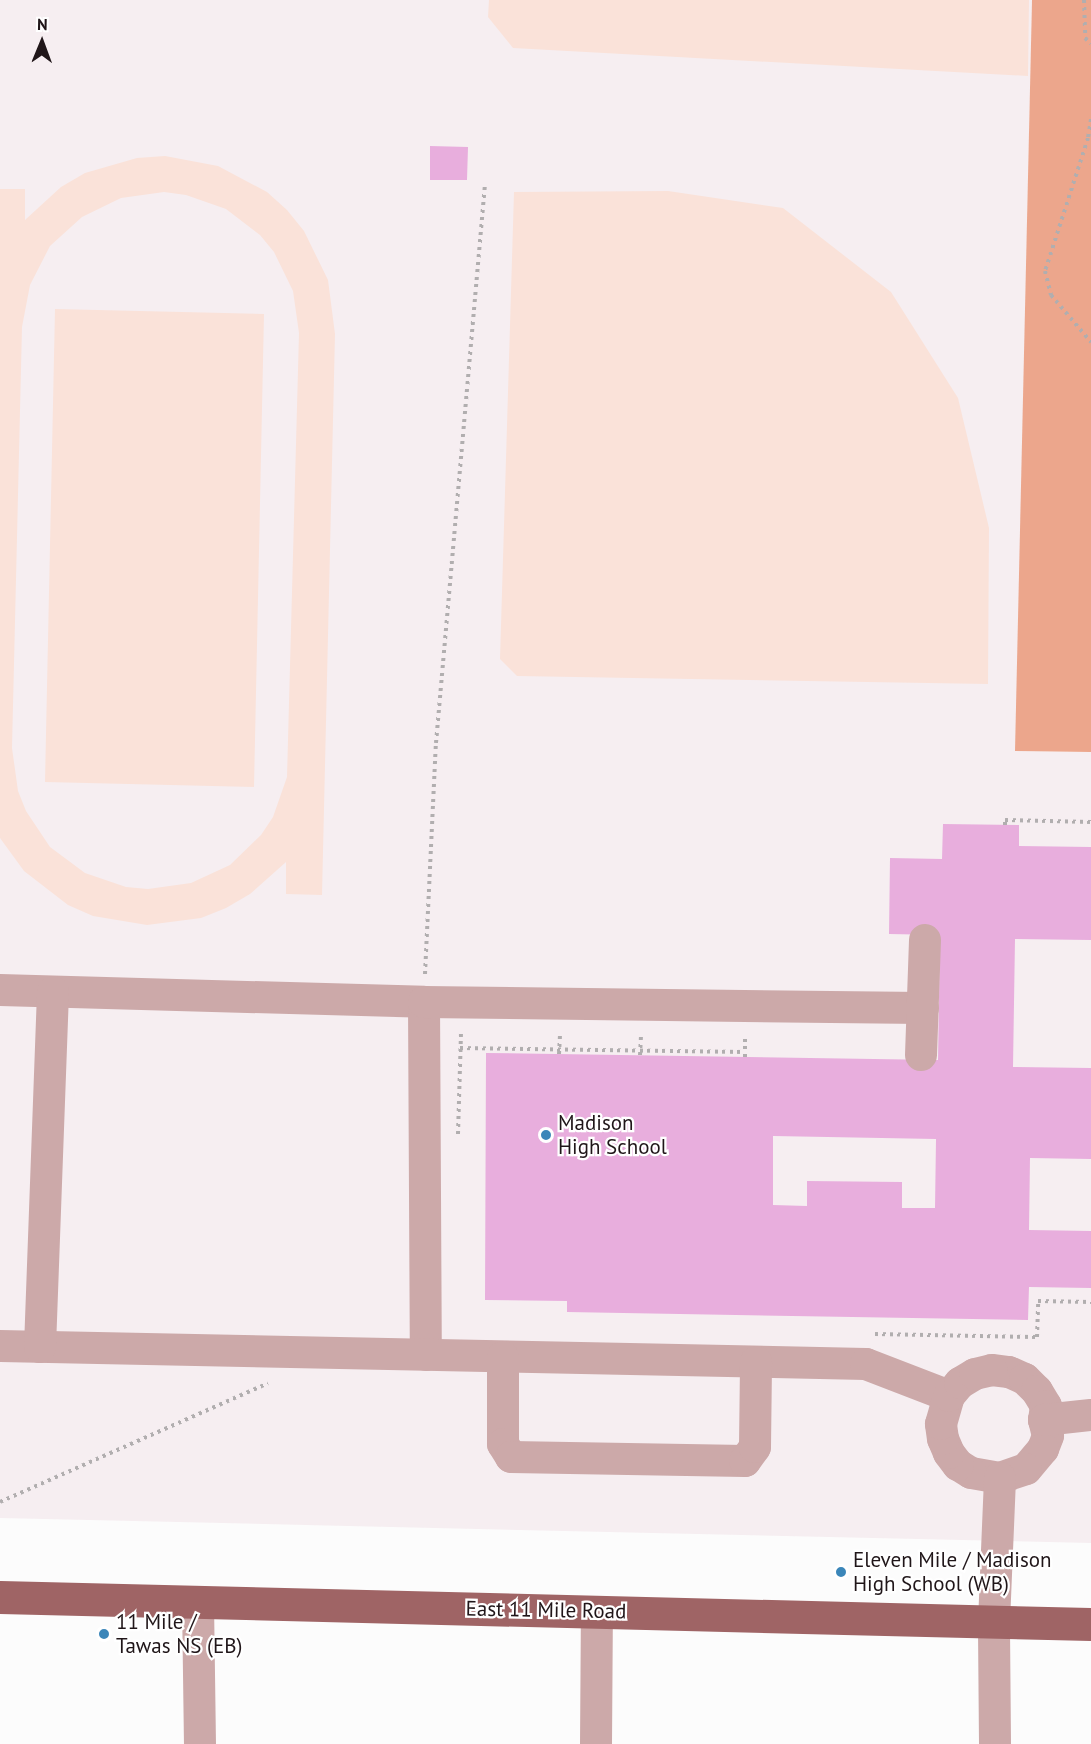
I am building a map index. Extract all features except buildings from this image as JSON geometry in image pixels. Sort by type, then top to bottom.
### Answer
[{"type":"main road","name":"East 11 Mile Road","points":[[0,1597],[1091,1624]]},
{"type":"street","points":[[921,1055],[925,940]]},
{"type":"street","points":[[0,990],[424,1002],[923,1008]]},
{"type":"street","points":[[40,1347],[53,992]]},
{"type":"street","points":[[424,1002],[426,1355]]},
{"type":"street","points":[[0,1346],[866,1364],[949,1396]]},
{"type":"street","points":[[503,1357],[503,1444],[511,1457],[745,1461],[755,1447],[756,1362]]},
{"type":"street","points":[[992,1370],[1009,1372],[1025,1379],[1037,1391],[1046,1406],[1044,1420],[1048,1436],[1036,1460],[1013,1476],[1000,1478],[971,1473],[958,1465],[949,1453],[941,1424],[949,1396],[960,1383],[975,1374],[992,1370]]},
{"type":"street","points":[[1044,1420],[1091,1415]]},
{"type":"street","points":[[995,1744],[994,1622],[1000,1478]]},
{"type":"street","points":[[198,1602],[200,1744]]},
{"type":"street","points":[[596,1744],[597,1612]]},
{"type":"path","points":[[1084,0],[1085,38],[1091,44]]},
{"type":"path","points":[[1091,119],[1088,138],[1045,272],[1051,295],[1091,342]]},
{"type":"path","points":[[424,1002],[436,743],[485,184]]},
{"type":"path","points":[[1005,825],[1005,820],[1091,822]]},
{"type":"path","points":[[460,1048],[745,1055],[746,1023]]},
{"type":"path","points":[[457,1140],[461,1026]]},
{"type":"path","points":[[640,1053],[641,1031]]},
{"type":"path","points":[[864,1334],[1037,1337],[1038,1301],[1091,1302]]},
{"type":"path","points":[[0,1502],[301,1369],[301,1353]]},
{"type":"shaded area","name":"Madison High School","points":[[0,0],[1032,0],[1016,751],[1091,752],[1091,1543],[0,1518]]},
{"type":"shaded area","points":[[489,0],[1029,0],[1028,76],[513,48],[488,17]]},
{"type":"shaded area","points":[[1032,0],[1091,0],[1091,752],[1015,751]]},
{"type":"shaded area","points":[[165,156],[218,166],[267,192],[287,210],[304,231],[328,280],[335,334],[322,895],[286,894],[286,862],[250,894],[226,908],[201,918],[147,925],[93,916],[68,905],[24,871],[0,838],[0,189],[25,189],[25,220],[61,187],[85,173],[137,158]],"holes":[[[164,192],[186,195],[226,209],[260,235],[274,252],[293,291],[299,333],[287,777],[273,817],[261,835],[230,865],[191,883],[148,889],[126,887],[85,873],[50,847],[26,811],[18,791],[12,748],[22,327],[30,285],[50,246],[82,217],[121,198]]]},
{"type":"shaded area","points":[[668,191],[783,208],[891,292],[958,398],[989,528],[988,684],[517,676],[500,659],[514,192]]},
{"type":"shaded area","points":[[55,309],[264,314],[254,787],[45,782]]},
{"type":"place","name":"Madison High School","points":[[546,1135]]},
{"type":"place","name":"Eleven Mile / Madison High School (WB)","points":[[841,1572]]},
{"type":"place","name":"11 Mile / Tawas NS (EB)","points":[[104,1634]]}]
